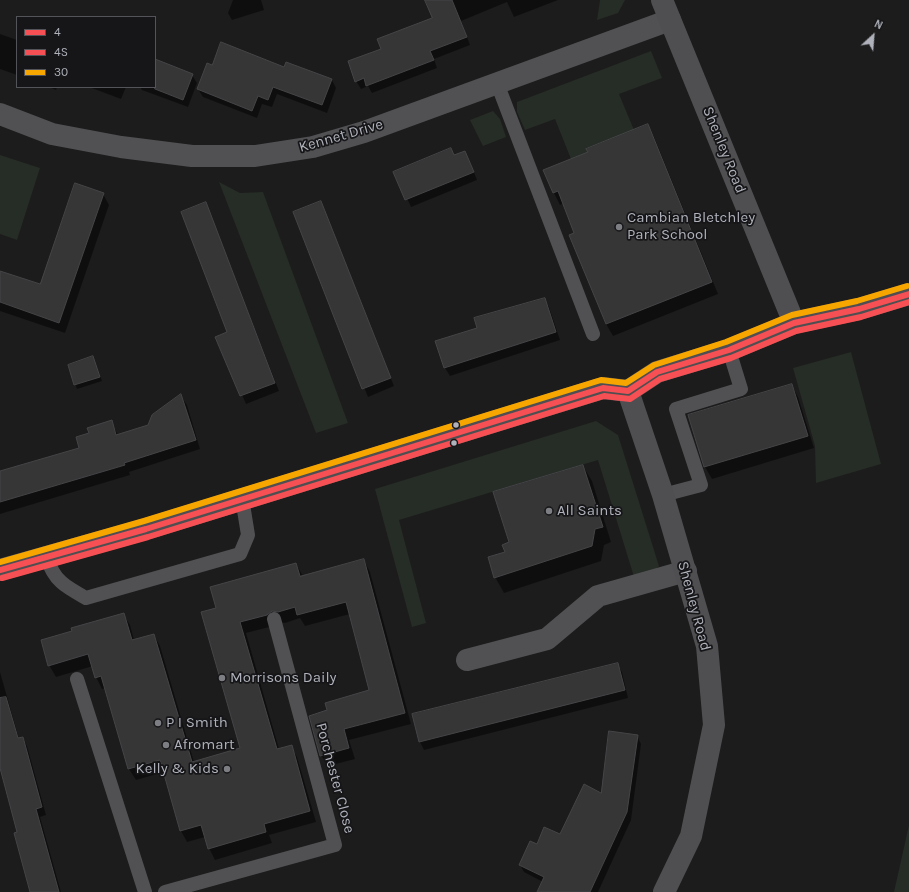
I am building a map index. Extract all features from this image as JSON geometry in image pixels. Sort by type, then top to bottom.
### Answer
[{"type":"street","name":"Shenley Road","points":[[662,0],[794,323]]},
{"type":"street","name":"Kennet Drive","points":[[0,114],[52,134],[121,147],[192,156],[255,156],[313,147],[364,132],[670,20]]},
{"type":"street","points":[[0,570],[47,558],[603,388],[628,391],[657,372],[729,350],[794,323],[859,310],[909,294]]},
{"type":"street","name":"Shenley Road","points":[[628,391],[686,571],[707,646],[714,725],[691,836],[664,892]]},
{"type":"street","points":[[467,660],[547,639],[598,596],[686,571]]},
{"type":"lane","points":[[497,83],[593,334]]},
{"type":"lane","points":[[662,495],[701,485],[676,409],[741,389],[729,350]]},
{"type":"lane","points":[[47,558],[51,572],[64,586],[86,598],[240,554],[248,535],[242,498]]},
{"type":"lane","name":"Porchester Close","points":[[165,892],[335,845],[274,619]]},
{"type":"lane","points":[[76,679],[145,892]]},
{"type":"shaded area","points":[[600,0],[625,0],[618,13],[597,20]]},
{"type":"shaded area","points":[[651,51],[662,78],[619,94],[634,130],[586,148],[588,152],[571,159],[555,119],[525,130],[517,112],[517,102]]},
{"type":"shaded area","points":[[493,111],[500,119],[506,137],[483,146],[470,120]]},
{"type":"shaded area","points":[[0,155],[40,168],[17,240],[0,234]]},
{"type":"shaded area","points":[[219,182],[240,193],[263,192],[348,423],[316,433]]},
{"type":"shaded area","points":[[851,352],[881,464],[816,483],[815,446],[793,368]]},
{"type":"shaded area","points":[[596,421],[618,435],[659,566],[651,574],[635,580],[598,460],[399,520],[426,623],[412,627],[375,489]]},
{"type":"shaded area","points":[[909,825],[909,892],[894,892]]},
{"type":"building","points":[[425,0],[452,0],[467,37],[430,51],[434,60],[366,86],[364,78],[355,82],[348,61],[381,49],[377,39],[432,18]]},
{"type":"building","points":[[221,42],[284,67],[286,62],[332,79],[322,105],[273,87],[268,100],[258,96],[252,111],[197,89],[207,63],[212,65]]},
{"type":"building","points":[[156,59],[193,74],[183,100],[155,89]]},
{"type":"building","points":[[648,124],[712,282],[606,324],[569,235],[574,233],[558,191],[553,193],[543,170],[588,152],[586,149]]},
{"type":"building","points":[[451,148],[454,155],[465,151],[474,172],[405,200],[393,172]]},
{"type":"building","points":[[75,183],[104,193],[59,323],[0,302],[0,271],[40,284]]},
{"type":"building","points":[[321,201],[391,378],[362,389],[293,212]]},
{"type":"building","points":[[206,202],[275,383],[240,396],[215,337],[227,332],[181,212]]},
{"type":"building","points":[[545,298],[556,332],[444,368],[435,341],[477,328],[474,318]]},
{"type":"building","points":[[93,356],[100,377],[74,385],[68,365]]},
{"type":"building","points":[[792,384],[808,436],[704,467],[688,415]]},
{"type":"building","points":[[181,394],[196,440],[124,463],[125,465],[0,502],[0,471],[79,448],[76,437],[89,433],[87,428],[112,420],[116,435],[148,425],[152,415]]},
{"type":"building","name":"All Saints","points":[[583,465],[603,527],[595,529],[592,546],[494,578],[488,557],[505,552],[502,545],[509,542],[493,492]]},
{"type":"building","points":[[364,559],[405,713],[344,729],[349,748],[320,756],[309,716],[327,710],[325,703],[369,690],[346,602],[297,615],[295,607],[278,612],[272,611],[267,615],[240,622],[277,749],[292,745],[310,811],[264,824],[266,832],[208,849],[201,825],[180,831],[160,760],[128,769],[101,676],[95,678],[88,654],[48,666],[41,640],[72,631],[71,628],[124,613],[132,640],[154,634],[192,762],[240,748],[201,612],[216,608],[210,587],[296,563],[300,576]]},
{"type":"building","points":[[618,663],[625,690],[419,742],[412,714]]},
{"type":"building","points":[[6,697],[18,738],[23,737],[42,807],[36,809],[59,892],[30,892],[14,833],[17,832],[0,768],[0,698]]},
{"type":"building","points":[[609,731],[638,735],[627,812],[590,892],[537,892],[544,877],[519,865],[530,841],[537,844],[544,827],[560,834],[584,784],[601,793]]},
{"type":"transit line","name":"30","points":[[0,562],[144,521],[601,380],[626,383],[654,365],[726,342],[792,315],[857,301],[907,286]]},
{"type":"transit line","name":"4","points":[[0,570],[146,529],[603,388],[628,391],[657,372],[729,350],[794,323],[859,309],[909,294]]},
{"type":"transit line","name":"4S","points":[[2,578],[148,537],[604,396],[630,399],[660,379],[731,358],[796,331],[861,317],[909,302]]},
{"type":"place","name":"Cambian Bletchley Park School","points":[[619,227]]},
{"type":"place","name":"All Saints","points":[[549,511]]},
{"type":"place","name":"Morrisons Daily","points":[[222,678]]},
{"type":"place","name":"P I Smith","points":[[158,723]]},
{"type":"place","name":"Afromart","points":[[166,745]]},
{"type":"place","name":"Kelly & Kids","points":[[227,769]]}]
